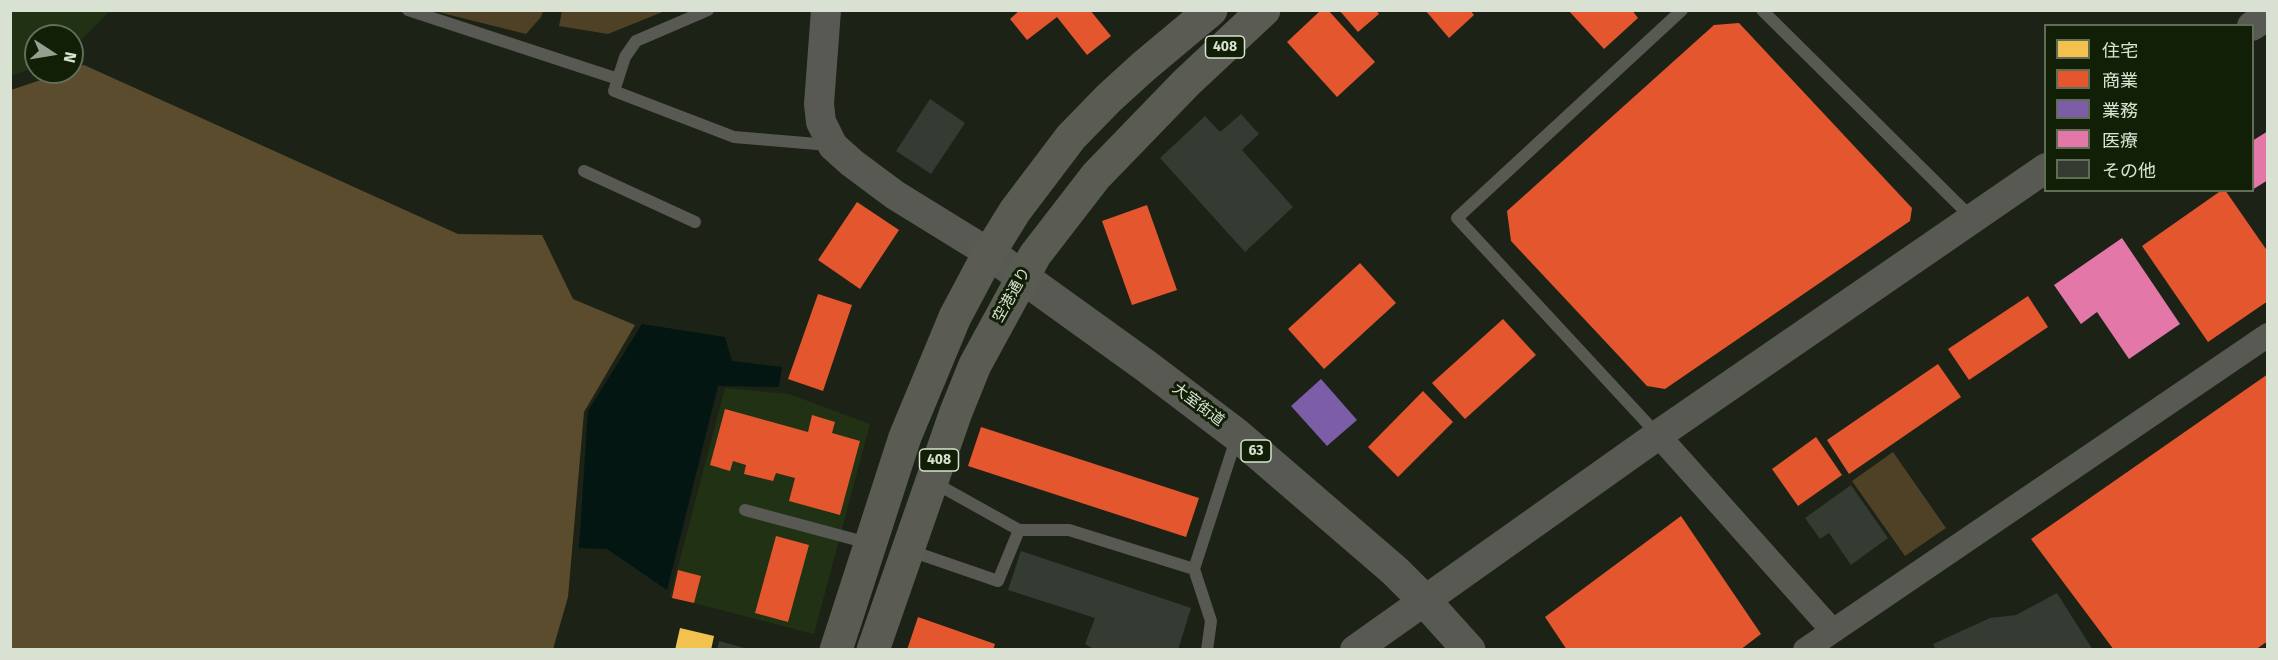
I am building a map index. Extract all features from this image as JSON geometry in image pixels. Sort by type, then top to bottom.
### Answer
[{"type":"highway","name":"408","points":[[836,650],[905,437],[933,365],[989,253],[1015,212],[1071,137],[1143,67],[1211,10]]},
{"type":"highway","name":"空港通り","points":[[873,650],[975,365],[1035,255],[1096,176],[1186,83],[1264,10]]},
{"type":"main road","name":"大室街道","points":[[989,253],[1237,435],[1424,599],[1469,650]]},
{"type":"street","points":[[826,10],[819,104],[821,122],[833,146],[895,195],[989,253]]},
{"type":"street","points":[[2254,25],[2268,15]]},
{"type":"street","points":[[1355,650],[1658,435],[2044,169]]},
{"type":"street","points":[[1805,650],[2268,334]]},
{"type":"street","points":[[1658,435],[1832,630]]},
{"type":"lane","points":[[408,10],[618,80]]},
{"type":"lane","points":[[708,10],[636,41],[625,57],[614,91],[734,137],[833,146]]},
{"type":"lane","points":[[1658,435],[1456,219],[1682,10]]},
{"type":"lane","points":[[1762,10],[1972,218]]},
{"type":"lane","points":[[584,171],[695,222]]},
{"type":"lane","points":[[1207,650],[1211,621],[1194,569],[1237,435]]},
{"type":"lane","points":[[932,482],[1019,530],[1069,530],[1194,569]]},
{"type":"lane","points":[[745,510],[870,543]]},
{"type":"lane","points":[[907,550],[999,581],[1019,530]]},
{"type":"shaded area","points":[[11,10],[110,10],[84,37],[84,24],[24,24],[24,71],[11,76]]},
{"type":"shaded area","points":[[562,10],[665,11],[608,34],[559,26]]},
{"type":"shaded area","points":[[434,11],[543,11],[541,17],[526,34]]},
{"type":"shaded area","points":[[84,65],[458,234],[542,235],[573,299],[635,325],[584,412],[568,597],[553,649],[11,649],[11,90],[29,84],[84,84]]},
{"type":"shaded area","points":[[642,324],[725,337],[732,361],[782,367],[779,387],[718,386],[667,590],[607,549],[579,548],[588,411]]},
{"type":"shaded area","points":[[725,388],[789,394],[870,424],[814,634],[670,597]]},
{"type":"shaded area","points":[[1893,452],[1946,528],[1905,556],[1852,481]]},
{"type":"building: 住宅","points":[[680,628],[714,636],[711,650],[675,650]]},
{"type":"building: 商業","points":[[1020,10],[1090,10],[1111,36],[1087,55],[1057,17],[1027,40],[1010,19]]},
{"type":"building: 商業","points":[[1321,10],[1328,10],[1375,62],[1337,97],[1287,42]]},
{"type":"building: 商業","points":[[1339,10],[1376,10],[1379,14],[1358,32]]},
{"type":"building: 商業","points":[[1425,10],[1470,10],[1474,15],[1449,38]]},
{"type":"building: 商業","points":[[1568,10],[1632,10],[1638,18],[1604,49]]},
{"type":"building: 商業","points":[[1739,23],[1912,208],[1910,221],[1665,389],[1647,386],[1511,241],[1507,211],[1714,25]]},
{"type":"building: 商業","points":[[2219,192],[2226,192],[2268,252],[2268,301],[2208,342],[2142,246]]},
{"type":"building: 商業","points":[[857,202],[899,230],[860,289],[818,260]]},
{"type":"building: 商業","points":[[1147,205],[1177,290],[1132,305],[1102,221]]},
{"type":"building: 商業","points":[[1360,263],[1396,303],[1324,369],[1288,329]]},
{"type":"building: 商業","points":[[818,294],[852,305],[823,391],[788,379]]},
{"type":"building: 商業","points":[[2028,296],[2048,327],[1969,380],[1948,349]]},
{"type":"building: 商業","points":[[1503,319],[1536,355],[1465,419],[1432,383]]},
{"type":"building: 商業","points":[[1938,364],[1961,397],[1849,474],[1827,440]]},
{"type":"building: 商業","points":[[2268,374],[2268,641],[2255,650],[2114,650],[2031,539]]},
{"type":"building: 商業","points":[[1423,391],[1453,422],[1398,477],[1368,447]]},
{"type":"building: 商業","points":[[725,409],[808,432],[812,415],[835,422],[832,433],[860,441],[840,515],[789,501],[795,478],[776,473],[773,481],[744,474],[746,465],[733,461],[730,471],[710,465]]},
{"type":"building: 商業","points":[[981,427],[1199,498],[1186,537],[968,466]]},
{"type":"building: 商業","points":[[1816,437],[1842,475],[1798,506],[1772,469]]},
{"type":"building: 商業","points":[[1681,516],[1761,634],[1740,650],[1567,650],[1545,617]]},
{"type":"building: 商業","points":[[776,536],[809,545],[788,622],[755,613]]},
{"type":"building: 商業","points":[[678,570],[701,576],[694,603],[672,598]]},
{"type":"building: 商業","points":[[918,617],[995,644],[993,650],[907,650]]},
{"type":"building: 業務","points":[[1321,379],[1357,420],[1327,446],[1291,406]]},
{"type":"building: 医療","points":[[2268,131],[2268,180],[2254,189],[2254,140]]},
{"type":"building: 医療","points":[[2122,238],[2180,324],[2129,359],[2097,312],[2081,324],[2054,285]]},
{"type":"building: その他","points":[[930,99],[965,123],[931,174],[896,151]]},
{"type":"building: その他","points":[[1241,114],[1259,134],[1242,150],[1293,207],[1245,252],[1160,158],[1205,116],[1220,132]]},
{"type":"building: その他","points":[[1851,485],[1888,538],[1851,565],[1829,533],[1820,539],[1805,518]]},
{"type":"building: その他","points":[[1021,551],[1191,608],[1178,650],[1095,650],[1085,644],[1095,618],[1008,590]]},
{"type":"building: その他","points":[[2057,593],[2093,650],[1936,650],[1933,644],[1990,618],[2016,615]]},
{"type":"building: その他","points":[[719,641],[748,649],[748,650],[717,650]]}]
